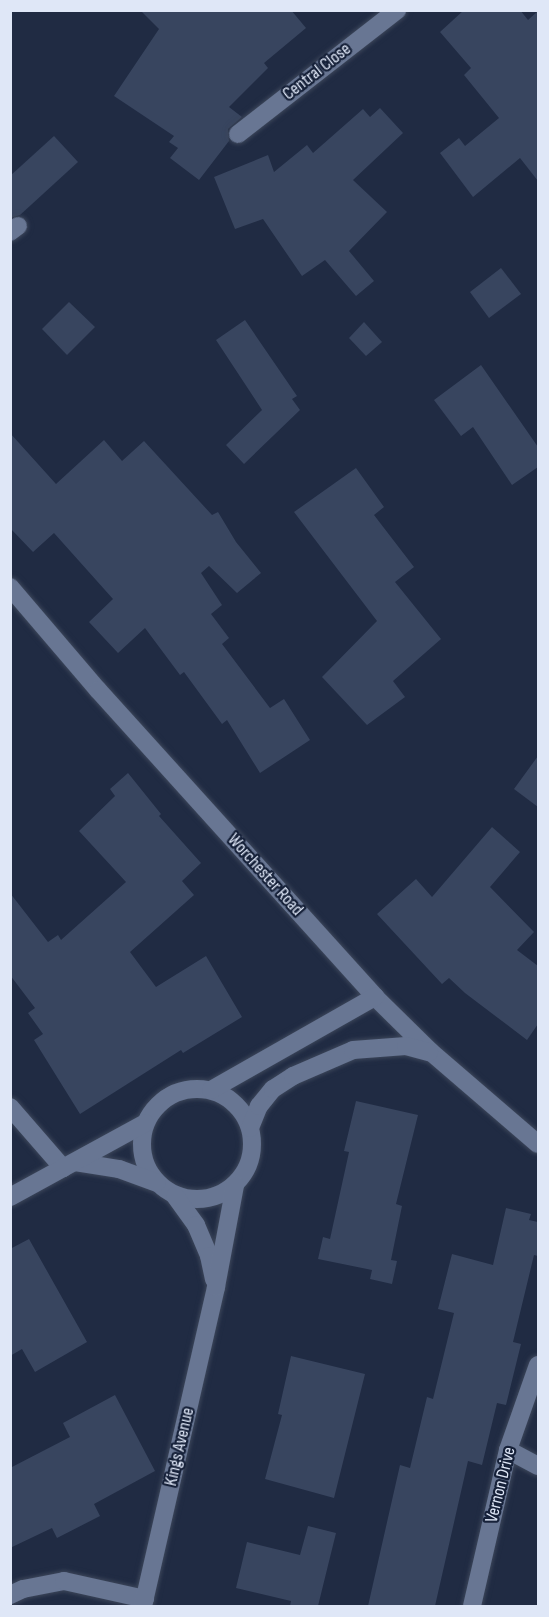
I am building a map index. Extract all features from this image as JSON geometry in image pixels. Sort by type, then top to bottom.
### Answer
[{"type":"street","name":"Central Close","points":[[238,134],[397,10]]},
{"type":"street","name":"Worchester Road","points":[[10,587],[98,690],[375,997],[431,1052],[538,1144]]},
{"type":"street","points":[[211,1090],[375,997]]},
{"type":"street","points":[[250,1128],[259,1106],[273,1089],[293,1076],[353,1050],[406,1046],[431,1052]]},
{"type":"street","points":[[10,1107],[69,1165],[119,1168],[157,1183],[175,1196],[196,1200],[217,1197],[235,1185],[247,1168],[253,1149],[250,1128],[242,1111],[228,1098],[211,1090],[195,1088],[172,1095],[154,1109],[145,1123],[141,1144],[145,1165],[157,1183]]},
{"type":"street","points":[[10,1197],[145,1123]]},
{"type":"street","name":"Kings Avenue","points":[[144,1603],[216,1287],[235,1185]]},
{"type":"street","name":"Kings Avenue","points":[[175,1196],[196,1225],[209,1256],[216,1287]]},
{"type":"street","name":"Vernon Drive","points":[[472,1606],[508,1450],[538,1365]]},
{"type":"street","points":[[508,1450],[538,1466]]},
{"type":"street","points":[[10,1595],[23,1589],[64,1581],[144,1603]]},
{"type":"building","points":[[140,10],[291,10],[306,28],[264,63],[268,68],[229,107],[242,117],[228,129],[229,141],[199,180],[170,158],[178,148],[169,142],[174,136],[114,96],[159,29]]},
{"type":"building","points":[[464,10],[520,10],[528,20],[538,11],[538,181],[520,158],[473,197],[440,153],[459,138],[465,146],[499,118],[464,75],[471,68],[440,32]]},
{"type":"building","points":[[380,108],[403,133],[353,180],[387,212],[349,251],[374,281],[356,296],[325,260],[302,276],[263,219],[235,229],[214,177],[268,155],[274,172],[307,145],[313,153],[363,109],[370,117]]},
{"type":"building","points":[[54,136],[78,162],[20,215],[10,218],[10,176]]},
{"type":"building","points":[[501,268],[521,294],[489,318],[470,292]]},
{"type":"building","points":[[69,302],[95,327],[67,355],[42,329]]},
{"type":"building","points":[[245,320],[297,396],[292,399],[300,410],[244,464],[226,445],[262,410],[216,340]]},
{"type":"building","points":[[364,322],[382,342],[366,356],[349,338]]},
{"type":"building","points":[[481,365],[538,447],[538,467],[512,485],[473,427],[461,436],[434,400]]},
{"type":"building","points":[[10,433],[56,484],[104,440],[122,461],[144,441],[212,515],[218,512],[236,542],[261,573],[237,593],[209,566],[201,573],[222,605],[211,614],[229,638],[222,644],[270,708],[284,699],[310,740],[260,773],[227,720],[222,724],[184,672],[180,675],[145,628],[118,653],[89,622],[113,599],[54,533],[33,552],[10,528]]},
{"type":"building","points":[[356,468],[384,507],[374,515],[414,567],[395,582],[441,639],[393,681],[405,697],[367,725],[322,677],[377,621],[294,512]]},
{"type":"building","points":[[538,756],[538,807],[514,789]]},
{"type":"building","points":[[128,773],[161,814],[159,816],[201,863],[182,881],[194,895],[130,952],[156,987],[206,956],[242,1017],[183,1053],[181,1050],[80,1114],[34,1040],[43,1034],[28,1013],[35,1008],[10,975],[10,893],[48,942],[58,935],[61,940],[126,882],[79,831],[115,796],[110,789]]},
{"type":"building","points":[[492,827],[520,852],[490,887],[534,932],[517,950],[538,966],[538,1024],[527,1040],[449,978],[442,984],[377,914],[416,879],[432,897]]},
{"type":"building","points":[[356,1101],[418,1115],[396,1204],[402,1206],[391,1260],[397,1261],[392,1284],[370,1279],[372,1270],[318,1259],[323,1237],[330,1239],[349,1152],[344,1151]]},
{"type":"building","points":[[506,1208],[531,1214],[529,1220],[538,1222],[538,1256],[534,1255],[513,1342],[521,1344],[506,1405],[497,1403],[482,1465],[468,1461],[435,1606],[368,1606],[400,1465],[410,1468],[427,1397],[433,1399],[454,1313],[438,1309],[452,1254],[493,1265]]},
{"type":"building","points":[[29,1239],[87,1342],[35,1372],[22,1349],[10,1356],[10,1249]]},
{"type":"building","points":[[291,1356],[365,1374],[334,1498],[265,1479],[282,1415],[278,1414]]},
{"type":"building","points":[[115,1395],[155,1471],[94,1504],[100,1516],[57,1538],[52,1528],[10,1548],[10,1468],[70,1437],[63,1423]]},
{"type":"building","points":[[308,1526],[336,1533],[318,1606],[290,1606],[291,1601],[236,1588],[247,1542],[300,1555]]}]
